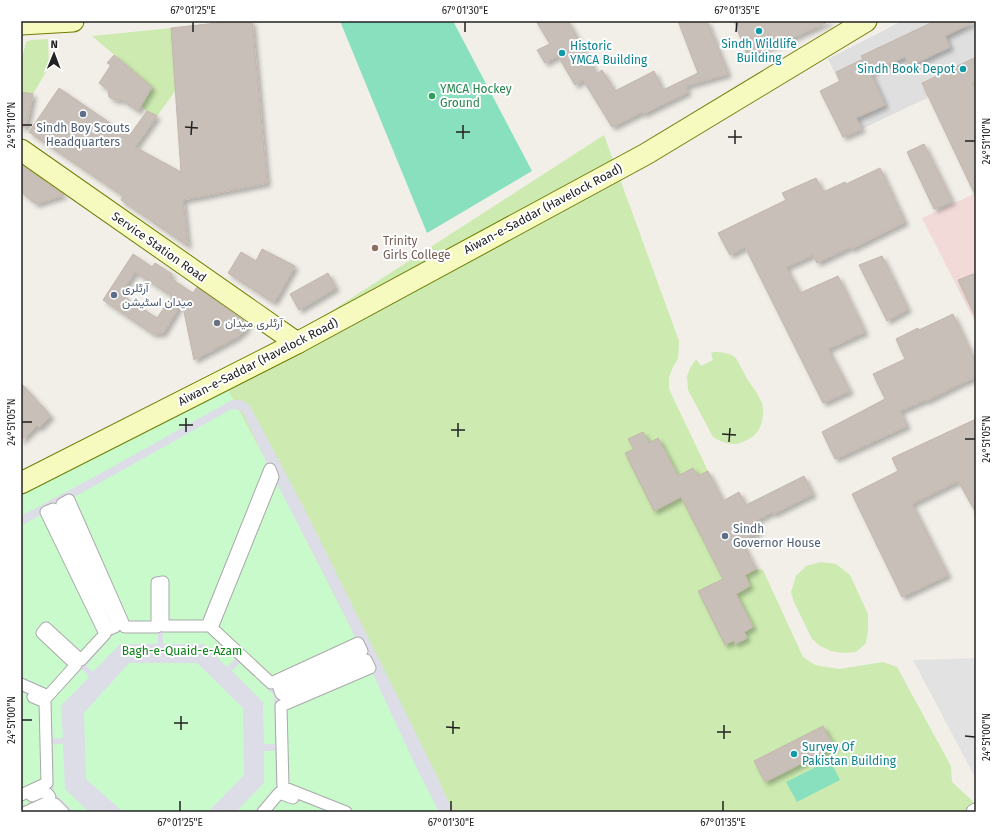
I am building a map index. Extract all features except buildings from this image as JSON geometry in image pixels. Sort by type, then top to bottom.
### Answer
[{"type":"main road","points":[[21,24],[73,21]]},
{"type":"main road","name":"Aiwan-e-Saddar (Havelock Road)","points":[[21,483],[297,343],[646,154],[866,21]]},
{"type":"main road","name":"Service Station Road","points":[[21,150],[297,343]]},
{"type":"street","points":[[21,684],[48,696],[76,665],[42,633],[46,628],[81,660],[105,634],[46,512],[53,509],[104,620],[110,629],[115,627],[116,620],[62,504],[69,500],[125,627],[157,626],[157,583],[163,582],[163,626],[207,626],[270,469],[273,477],[212,628],[271,683],[358,643],[362,651],[280,688],[282,695],[286,696],[366,660],[370,668],[281,706],[283,787],[346,812]]},
{"type":"street","points":[[21,692],[45,702],[47,783],[21,795]]},
{"type":"street","points":[[21,801],[41,792],[45,792],[50,797],[48,802],[26,812]]},
{"type":"street","points":[[263,812],[279,793],[329,812]]},
{"type":"street","points":[[38,812],[55,804],[63,812]]},
{"type":"shaded area","points":[[902,21],[976,21],[976,57],[922,82],[929,97],[862,129],[828,59]]},
{"type":"shaded area","points":[[976,193],[976,324],[922,218]]},
{"type":"shaded area","points":[[232,400],[244,401],[250,406],[305,510],[435,772],[453,812],[439,812],[417,769],[370,668],[281,706],[283,787],[346,812],[329,812],[279,793],[263,812],[254,812],[276,787],[275,751],[264,751],[264,783],[238,810],[240,812],[208,812],[244,775],[243,708],[197,663],[129,663],[84,713],[86,779],[123,812],[89,812],[65,789],[63,744],[53,744],[54,793],[74,812],[63,812],[48,802],[41,792],[21,801],[21,795],[47,783],[45,702],[21,692],[21,684],[48,695],[105,634],[46,512],[21,526],[21,516]],"holes":[[[230,410],[239,410],[243,413],[270,470],[207,626],[125,627],[69,500]],[[274,478],[358,643],[271,683],[212,628]],[[53,509],[115,627],[107,627]],[[116,632],[158,632],[158,644],[120,644],[93,672],[86,665]],[[163,632],[207,632],[235,659],[227,667],[204,644],[163,644]],[[240,663],[274,695],[275,744],[264,744],[263,702],[232,671]],[[82,669],[89,677],[61,706],[63,738],[53,738],[51,701]]]},
{"type":"shaded area","points":[[976,658],[976,779],[913,660]]},
{"type":"green space","name":"YMCA Hockey Ground","points":[[340,21],[453,21],[532,171],[427,233]]},
{"type":"green space","points":[[171,28],[176,90],[157,116],[141,106],[152,87],[92,36]]},
{"type":"green space","points":[[48,39],[49,67],[33,94],[21,92],[21,62],[26,42],[31,40]]},
{"type":"green space","points":[[604,135],[679,341],[678,359],[669,377],[669,389],[756,569],[763,570],[803,657],[815,665],[839,669],[883,662],[897,667],[951,766],[952,782],[976,804],[974,812],[439,812],[358,643],[270,469],[223,381]]},
{"type":"green space","points":[[711,353],[728,354],[735,357],[762,403],[763,415],[758,431],[753,437],[741,443],[729,444],[713,437],[688,390],[687,376],[696,359],[701,366],[713,360]]},
{"type":"green space","name":"Bagh-e-Quaid-e-Azam","points":[[223,381],[270,469],[358,643],[439,812],[21,812],[21,486]]},
{"type":"green space","points":[[821,562],[836,564],[850,575],[868,614],[866,643],[856,652],[843,653],[831,651],[820,646],[812,639],[794,602],[791,592],[796,576],[806,566]]},
{"type":"green space","points":[[830,760],[840,780],[797,802],[786,782]]},
{"type":"place","name":"Sindh Wildlife Building","points":[[759,31]]},
{"type":"place","name":"Historic YMCA Building","points":[[562,53]]},
{"type":"place","name":"Sindh Book Depot","points":[[963,69]]},
{"type":"place","name":"YMCA Hockey Ground","points":[[432,96]]},
{"type":"place","name":"Sindh Boy Scouts Headquarters","points":[[83,114]]},
{"type":"place","name":"Trinity Girls College","points":[[375,248]]},
{"type":"place","name":"آرٹلری میدان اسٹیشن","points":[[114,295]]},
{"type":"place","name":"آرٹلری میدان","points":[[217,323]]},
{"type":"place","name":"Sindh Governor House","points":[[725,536]]},
{"type":"place","name":"Survey Of Pakistan Building","points":[[794,754]]}]
